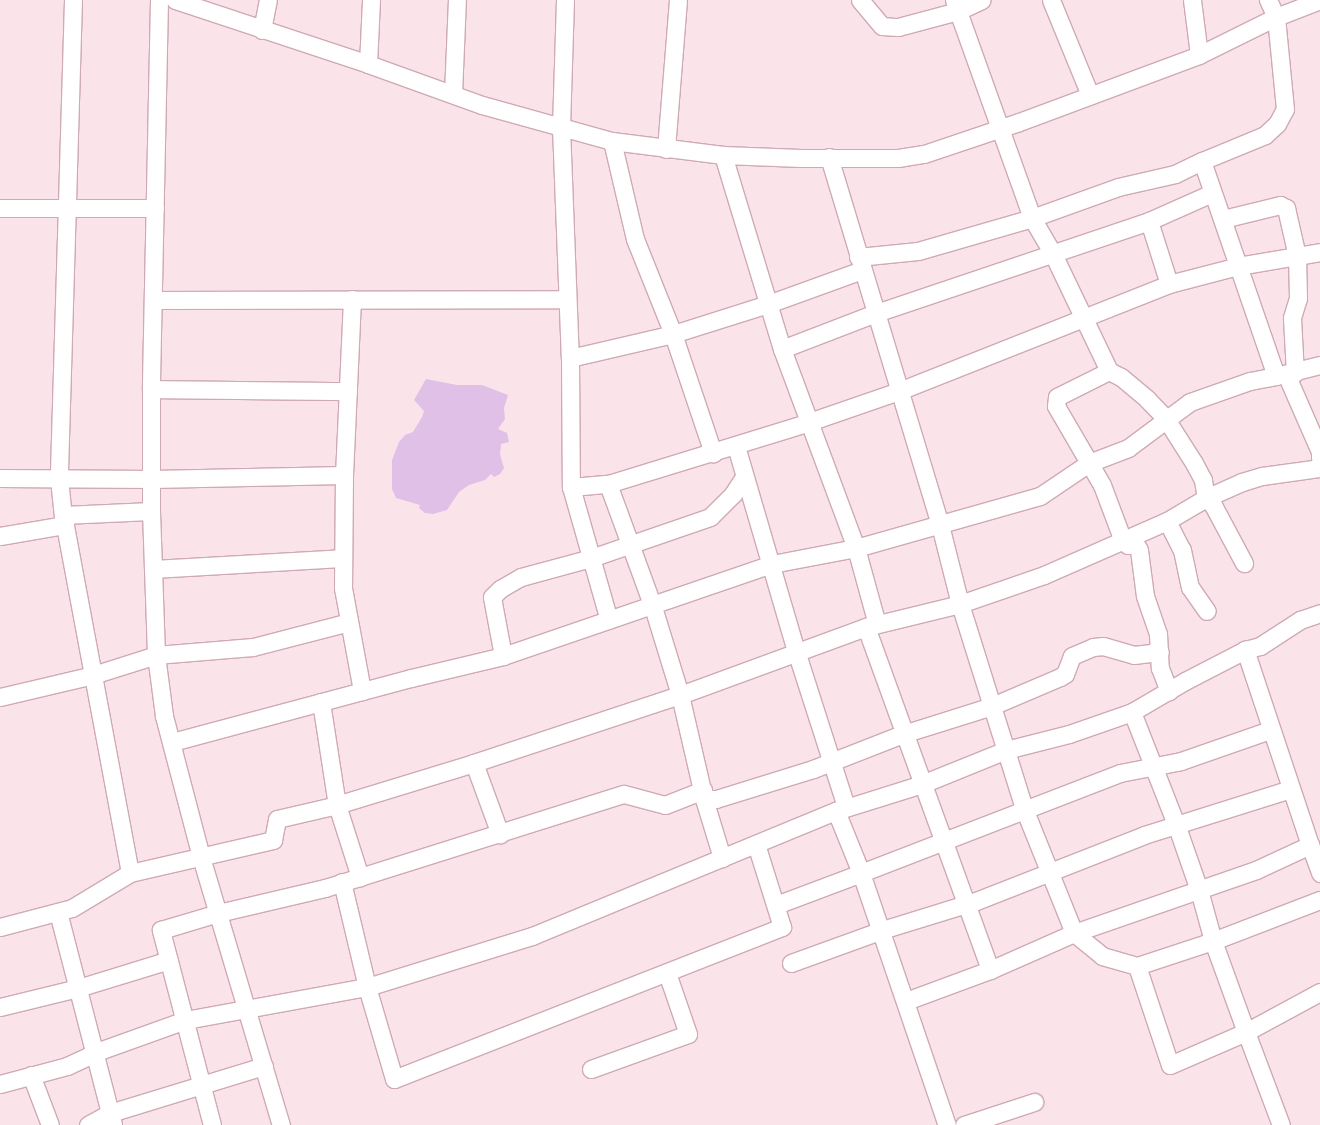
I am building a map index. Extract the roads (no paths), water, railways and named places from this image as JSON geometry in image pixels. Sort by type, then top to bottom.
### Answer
[{"type":"street","points":[[73,0],[59,479],[64,520],[130,872]]},
{"type":"street","points":[[159,0],[153,300],[151,511],[156,654],[164,716],[172,742],[200,857],[281,1125]]},
{"type":"street","points":[[175,0],[453,94],[612,141],[723,155],[898,158],[924,154],[1199,55],[1276,17],[1320,0]]},
{"type":"street","points":[[262,30],[268,0]]},
{"type":"street","points":[[368,64],[371,0]]},
{"type":"street","points":[[453,94],[457,0]]},
{"type":"street","points":[[565,0],[561,127],[566,299],[570,358],[571,487],[610,620]]},
{"type":"street","points":[[666,149],[678,0]]},
{"type":"street","points":[[860,0],[882,26],[898,27],[956,5],[982,0]]},
{"type":"street","points":[[1051,0],[1090,95]]},
{"type":"street","points":[[1192,0],[1199,55]]},
{"type":"street","points":[[570,358],[673,334],[768,304],[860,263],[918,251],[1032,218],[1118,187],[1175,174],[1265,135],[1281,117],[1285,102],[1276,17],[1268,0]]},
{"type":"street","points":[[956,5],[1001,127],[1032,218],[1053,254],[1109,371],[1121,377],[1147,398],[1166,419],[1203,480],[1206,498],[1214,505],[1244,563]]},
{"type":"street","points":[[612,141],[636,239],[673,334],[713,453]]},
{"type":"street","points":[[723,155],[782,349],[856,548],[872,625],[903,734],[990,970]]},
{"type":"street","points":[[829,157],[940,525],[960,604],[992,706],[1025,810],[1051,872],[1074,933],[1102,956],[1137,966],[1213,941],[1320,900]]},
{"type":"street","points":[[1202,161],[1238,266],[1319,450]]},
{"type":"street","points":[[782,349],[876,313],[1149,221],[1212,193]]},
{"type":"street","points":[[1223,219],[1284,206],[1297,256],[1298,298],[1292,318],[1285,374]]},
{"type":"street","points":[[0,208],[155,208]]},
{"type":"street","points":[[1149,221],[1169,284]]},
{"type":"street","points":[[571,487],[608,484],[736,446],[808,422],[899,391],[1083,316],[1169,284],[1238,266],[1320,252]]},
{"type":"street","points":[[153,300],[566,299]]},
{"type":"street","points":[[352,300],[344,474],[342,558],[343,588],[362,691]]},
{"type":"street","points":[[172,742],[362,691],[503,656],[653,607],[772,564],[856,548],[940,525],[991,508],[1040,496],[1089,462],[1128,448],[1190,402],[1250,381],[1320,365]]},
{"type":"street","points":[[1109,371],[1055,400],[1056,406],[1105,492],[1123,542],[1128,545],[1135,543],[1139,550],[1145,596],[1155,623],[1160,652],[1160,668],[1169,691]]},
{"type":"street","points":[[152,389],[348,391]]},
{"type":"street","points":[[736,446],[744,477],[772,564],[796,651],[833,761],[841,809],[861,873],[882,930],[947,1125]]},
{"type":"street","points":[[0,927],[72,908],[130,872],[273,840],[277,819],[337,805],[474,763],[680,695],[796,651],[872,625],[960,604],[1044,575],[1123,542],[1167,521],[1206,498],[1262,476],[1320,468]]},
{"type":"street","points":[[0,478],[152,479],[344,474]]},
{"type":"street","points":[[503,656],[492,597],[521,577],[591,558],[710,517],[733,494],[744,477]]},
{"type":"street","points":[[608,484],[653,607],[680,695],[704,795],[722,858]]},
{"type":"street","points":[[0,536],[64,520],[151,511]]},
{"type":"street","points":[[1167,521],[1182,550],[1190,587],[1207,611]]},
{"type":"street","points":[[153,569],[342,558]]},
{"type":"street","points":[[0,1084],[67,1066],[94,1053],[186,1020],[367,987],[532,936],[841,809],[922,784],[1006,750],[1069,734],[1132,712],[1245,650],[1260,646],[1300,620],[1320,613]]},
{"type":"street","points":[[0,697],[93,675],[156,654],[253,647],[349,622]]},
{"type":"street","points":[[212,1125],[186,1020],[161,930],[218,913],[360,877],[624,794],[665,805],[704,795],[722,797],[833,761],[903,734],[992,706],[1060,677],[1065,674],[1072,656],[1092,647],[1103,646],[1134,655],[1160,652]]},
{"type":"street","points":[[1245,650],[1270,730],[1320,873]]},
{"type":"street","points":[[321,702],[337,805],[360,877]]},
{"type":"street","points":[[1132,712],[1176,824],[1199,890],[1213,941],[1281,1125]]},
{"type":"street","points":[[776,905],[944,843],[1120,774],[1155,768],[1270,730]]},
{"type":"street","points":[[474,763],[500,834]]},
{"type":"street","points":[[791,963],[882,930],[966,904],[1176,824],[1291,789]]},
{"type":"street","points":[[342,882],[367,987],[394,1079],[667,973],[782,926],[756,844]]},
{"type":"street","points":[[906,1001],[990,970],[1074,933],[1256,870],[1310,845]]},
{"type":"street","points":[[58,912],[111,1119]]},
{"type":"street","points":[[0,1007],[78,988],[169,960]]},
{"type":"street","points":[[1137,966],[1170,1065],[1246,1032],[1320,992]]},
{"type":"street","points":[[591,1069],[688,1034],[667,973]]},
{"type":"street","points":[[88,1125],[111,1119],[202,1084],[264,1066]]},
{"type":"street","points":[[31,1075],[50,1125]]},
{"type":"street","points":[[964,1125],[1034,1102]]}]
